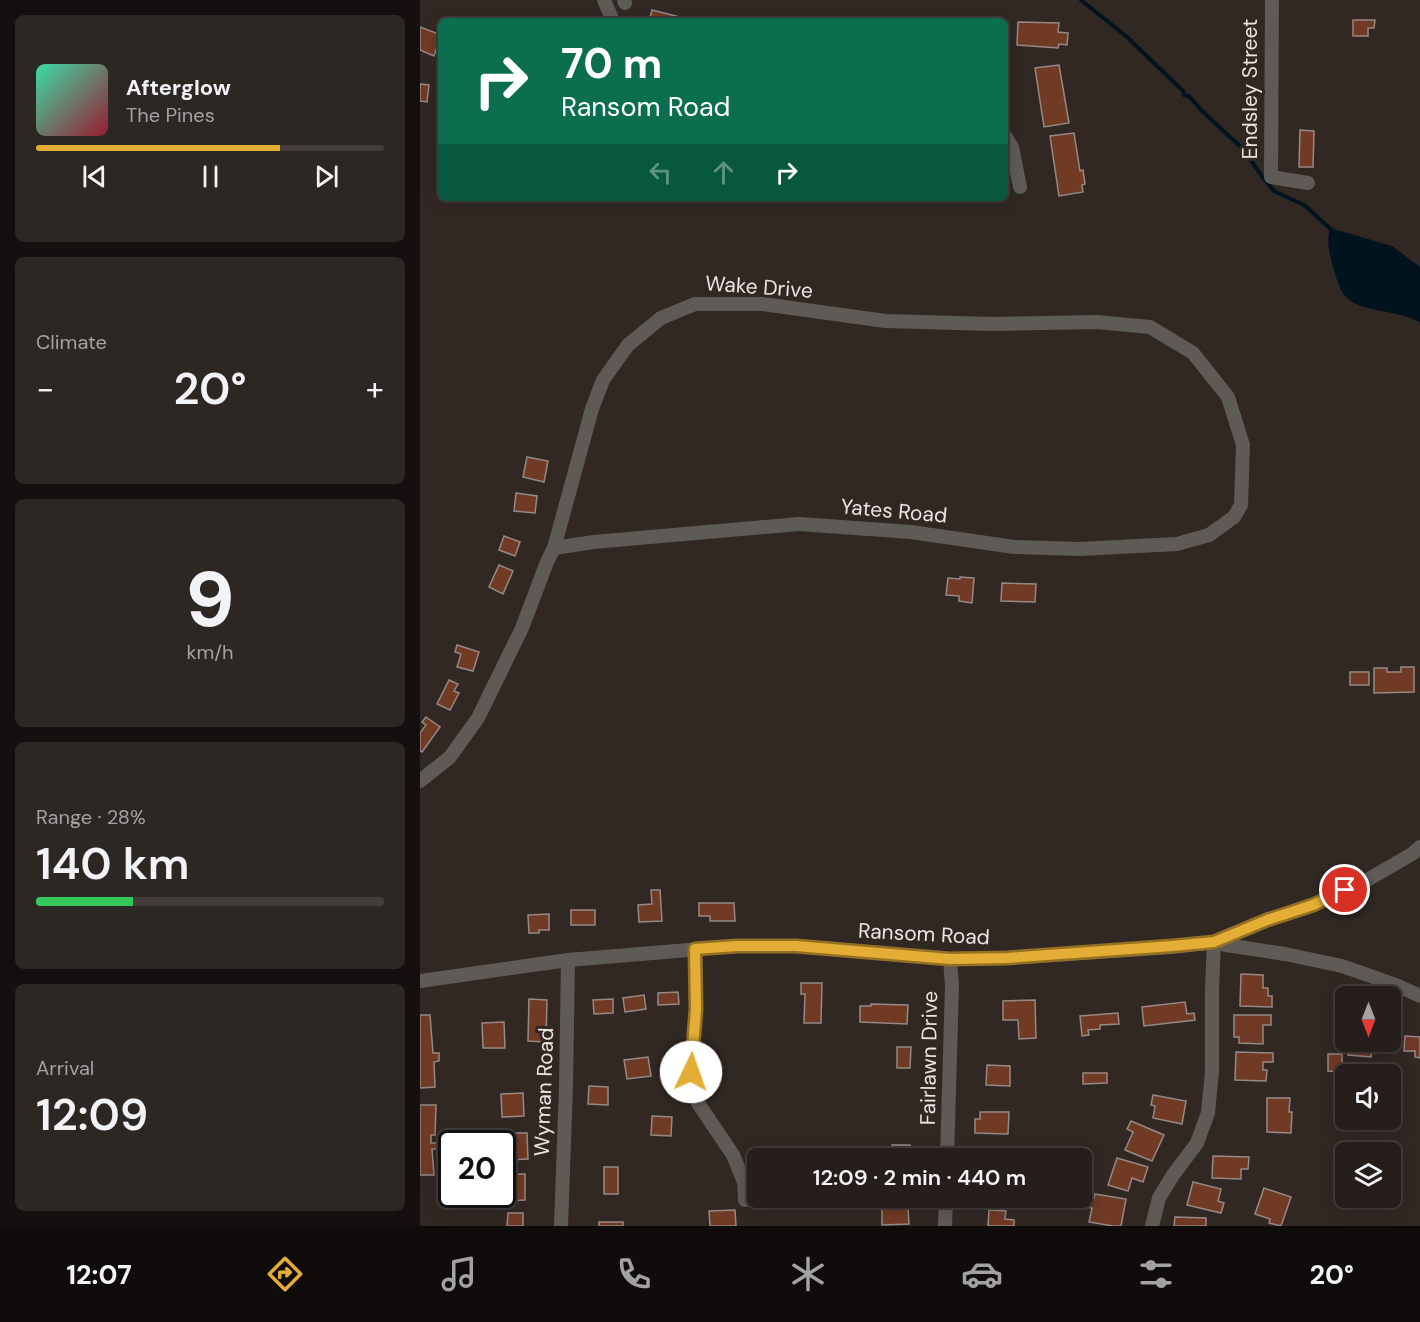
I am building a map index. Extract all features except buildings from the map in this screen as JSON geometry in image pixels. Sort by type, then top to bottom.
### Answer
[{"type":"street","points":[[604,0],[612,18]]},
{"type":"street","name":"Endsley Street","points":[[1272,0],[1271,177],[1308,183]]},
{"type":"street","points":[[1008,141],[1012,147],[1020,187]]},
{"type":"street","name":"Wake Drive","points":[[420,781],[450,757],[478,718],[518,637],[554,548],[592,409],[603,380],[628,345],[661,318],[695,304],[763,304],[885,321],[992,324],[1097,322],[1150,327],[1193,353],[1228,397],[1243,445],[1241,505],[1234,517],[1226,523]]},
{"type":"street","name":"Yates Road","points":[[554,548],[594,542],[799,524],[911,532],[1014,546],[1080,549],[1177,544],[1209,535],[1226,523]]},
{"type":"street","points":[[1152,1226],[1159,1198],[1197,1143],[1208,1113],[1212,1071],[1214,942],[1267,920],[1313,905],[1362,883],[1420,847]]},
{"type":"street","name":"Ransom Road","points":[[420,981],[568,960],[737,946],[796,946],[950,959],[1007,958],[1214,942],[1342,966],[1420,996]]},
{"type":"street","points":[[695,949],[696,1009],[692,1088],[699,1103],[733,1155],[744,1182],[745,1200]]},
{"type":"street","name":"Fairlawn Drive","points":[[947,1148],[952,986],[950,959]]},
{"type":"street","name":"Wyman Road","points":[[561,1226],[568,960]]},
{"type":"street","points":[[945,1226],[946,1208]]},
{"type":"water","points":[[1330,228],[1392,246],[1420,267],[1420,323],[1402,315],[1359,305],[1345,296],[1338,284],[1330,254],[1328,238]]},
{"type":"waterway","points":[[1081,0],[1127,37],[1183,91],[1184,95],[1190,97],[1244,150],[1274,191],[1304,205],[1334,232]]},
{"type":"route","points":[[691,1072],[696,1009],[695,949],[796,946],[950,959],[1007,958],[1172,946],[1214,942],[1267,920],[1313,905],[1345,890]]}]
